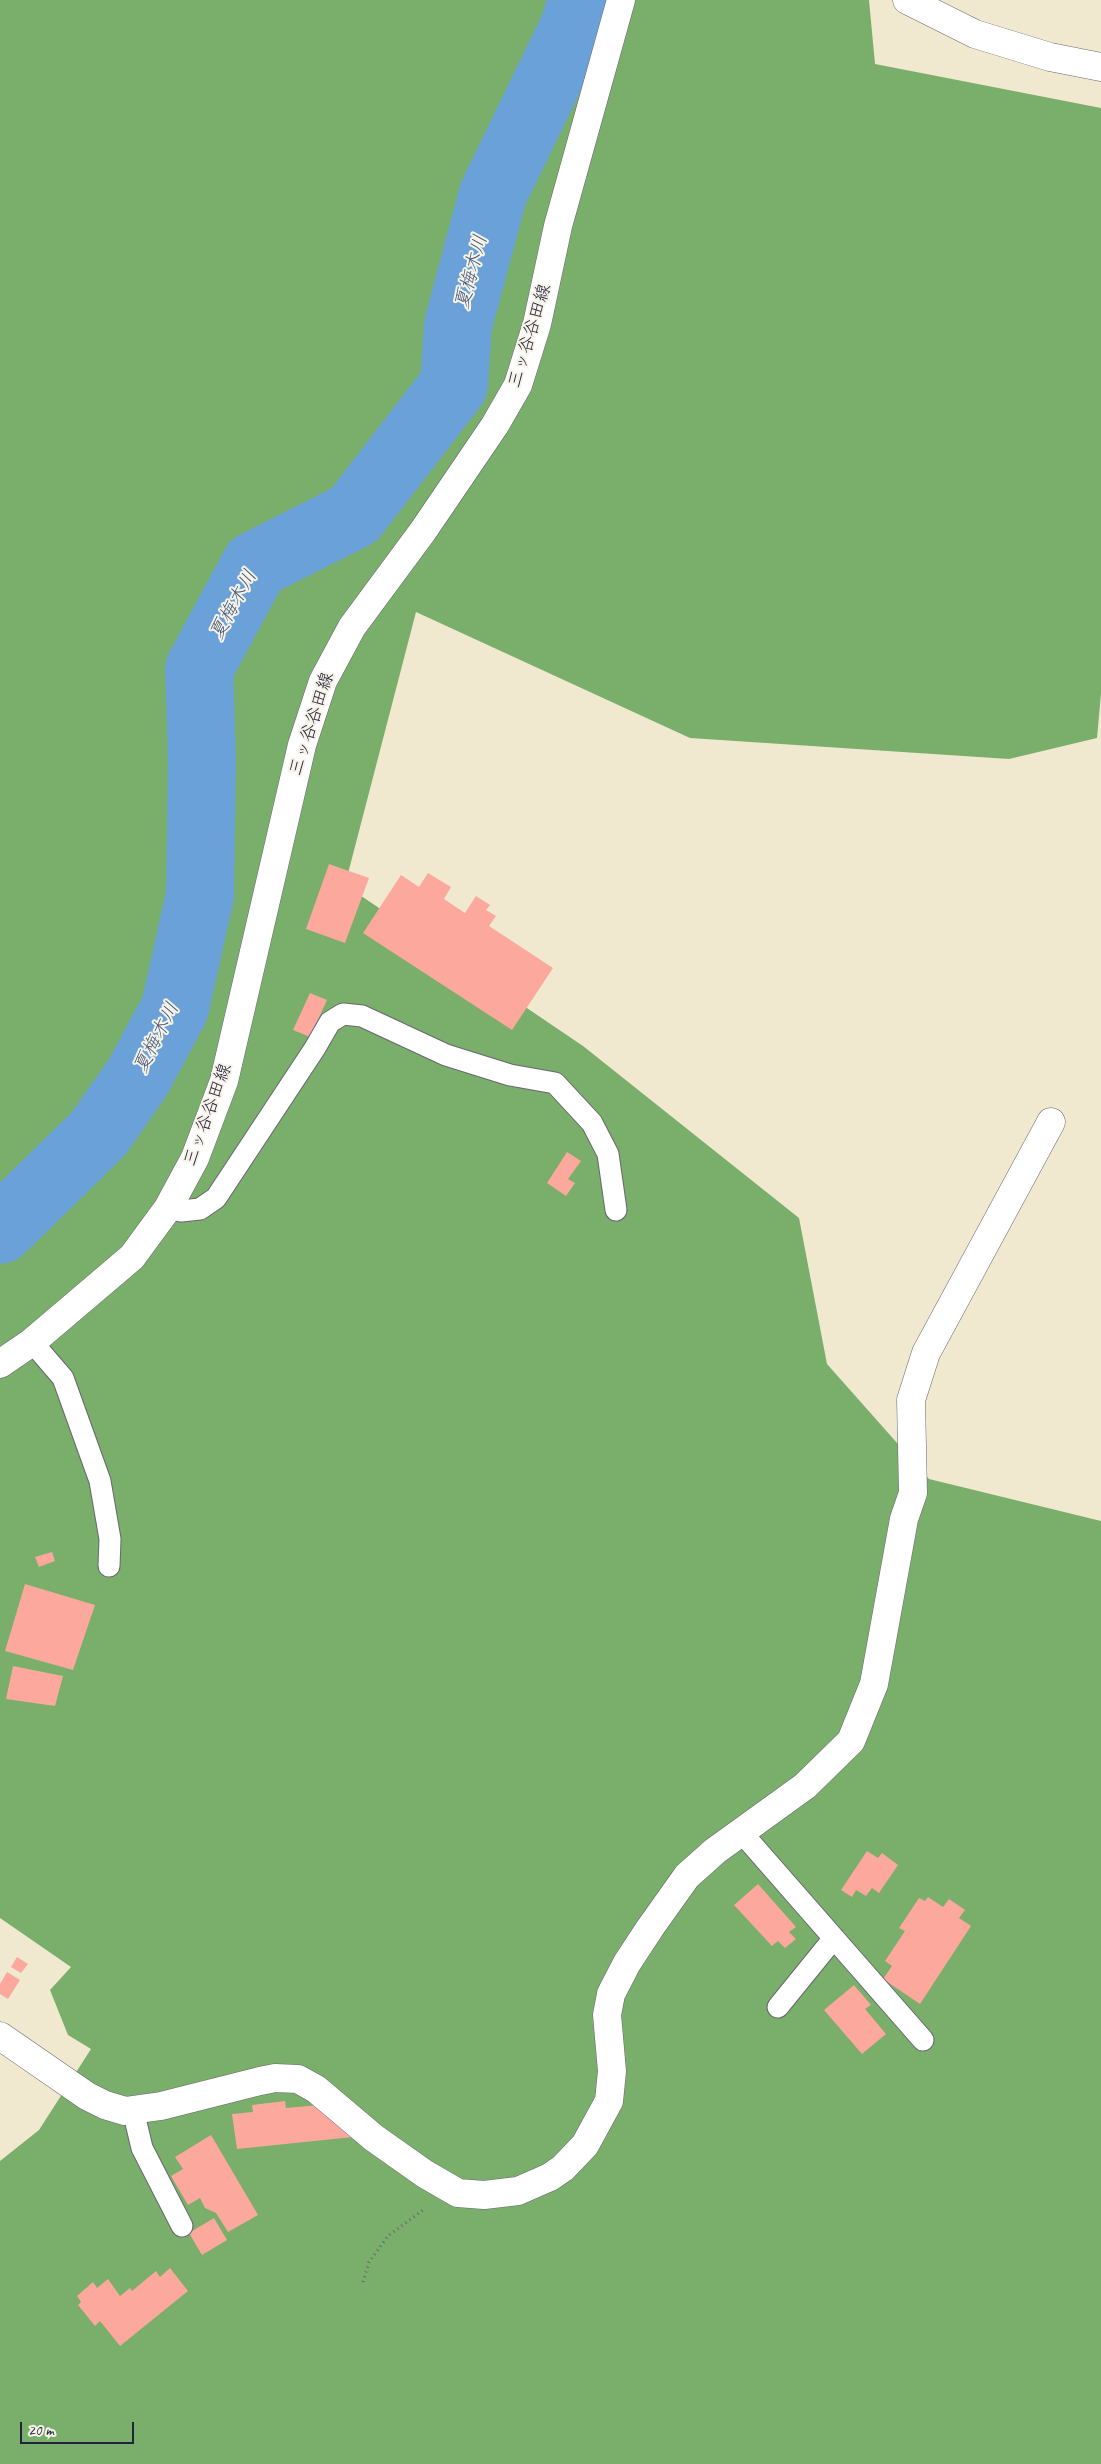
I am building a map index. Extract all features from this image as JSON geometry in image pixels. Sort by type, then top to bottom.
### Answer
[{"type":"street","name":"三ッ谷谷田線","points":[[0,1364],[32,1342],[132,1257],[168,1208],[195,1158],[224,1081],[302,745],[323,682],[352,627],[423,531],[495,426],[518,385],[537,324],[558,226],[621,0]]},
{"type":"street","points":[[907,0],[975,34],[1050,58],[1101,68]]},
{"type":"street","points":[[0,2036],[88,2096],[105,2105],[125,2111],[161,2106],[275,2078],[298,2079],[316,2089],[374,2138],[425,2174],[458,2193],[468,2195],[518,2191],[550,2177],[563,2168],[585,2145],[610,2101],[612,2071],[607,2014],[611,1994],[627,1962],[687,1876],[715,1851],[805,1786],[851,1740],[874,1684],[904,1519],[913,1493],[911,1400],[926,1353],[1051,1122]]},
{"type":"lane","points":[[168,1208],[181,1211],[200,1209],[216,1198],[316,1048],[330,1022],[343,1014],[362,1016],[446,1055],[510,1075],[555,1083],[592,1123],[608,1154],[616,1210]]},
{"type":"lane","points":[[32,1342],[63,1378],[100,1481],[110,1539],[109,1566]]},
{"type":"lane","points":[[742,1833],[923,2040]]},
{"type":"lane","points":[[778,2007],[834,1938]]},
{"type":"lane","points":[[133,2110],[142,2148],[182,2226]]},
{"type":"path","points":[[363,2282],[370,2262],[388,2236],[401,2225],[423,2210],[453,2203],[468,2195]]},
{"type":"green space","points":[[0,0],[869,0],[875,64],[1101,108],[1101,693],[1097,738],[1009,759],[690,738],[416,612],[345,885],[583,1046],[799,1218],[827,1364],[929,1479],[1101,1521],[1101,2464],[0,2464],[0,2161],[39,2130],[91,2049],[68,2035],[50,1990],[71,1967],[0,1918]]},
{"type":"building","points":[[329,864],[369,878],[345,943],[306,929]]},
{"type":"building","points":[[428,873],[451,887],[444,899],[465,913],[476,896],[490,905],[486,910],[496,916],[489,926],[553,968],[512,1030],[363,933],[401,875],[419,887]]},
{"type":"building","points":[[310,993],[327,1000],[310,1037],[293,1030]]},
{"type":"building","points":[[567,1152],[581,1161],[568,1179],[575,1183],[566,1196],[547,1183]]},
{"type":"building","points":[[52,1552],[55,1561],[39,1567],[35,1557]]},
{"type":"building","points":[[25,1584],[95,1605],[73,1670],[5,1651]]},
{"type":"building","points":[[13,1666],[63,1676],[55,1706],[6,1699]]},
{"type":"building","points":[[867,1851],[878,1858],[882,1853],[898,1865],[879,1893],[872,1888],[866,1896],[856,1890],[852,1897],[841,1890]]},
{"type":"building","points":[[758,1884],[796,1927],[789,1932],[796,1939],[785,1948],[778,1941],[772,1946],[734,1905]]},
{"type":"building","points":[[928,1897],[943,1907],[949,1899],[965,1910],[959,1918],[971,1926],[920,2004],[883,1979],[892,1966],[885,1961],[905,1931],[899,1928],[919,1898],[925,1901]]},
{"type":"building","points":[[17,1957],[28,1964],[21,1973],[11,1967]]},
{"type":"building","points":[[7,1972],[20,1980],[8,1999],[0,1994],[0,1984]]},
{"type":"building","points":[[854,1985],[871,2005],[865,2009],[886,2034],[862,2054],[824,2010]]},
{"type":"building","points":[[285,2101],[286,2108],[320,2105],[353,2137],[237,2149],[232,2114],[253,2112],[252,2105]]},
{"type":"building","points":[[211,2135],[258,2215],[228,2232],[216,2213],[205,2208],[200,2198],[188,2205],[171,2176],[183,2169],[175,2157]]},
{"type":"building","points":[[214,2218],[227,2240],[202,2255],[189,2233]]},
{"type":"building","points":[[170,2268],[188,2291],[120,2346],[100,2321],[95,2326],[78,2305],[81,2302],[77,2296],[93,2282],[97,2288],[108,2279],[120,2296],[130,2288],[132,2291],[156,2271],[160,2277]]},
{"type":"waterway","name":"夏梅木川","points":[[0,1230],[99,1133],[138,1077],[175,1008],[200,895],[202,759],[199,669],[255,565],[354,515],[454,385],[458,325],[493,194],[574,27],[582,0]]}]
